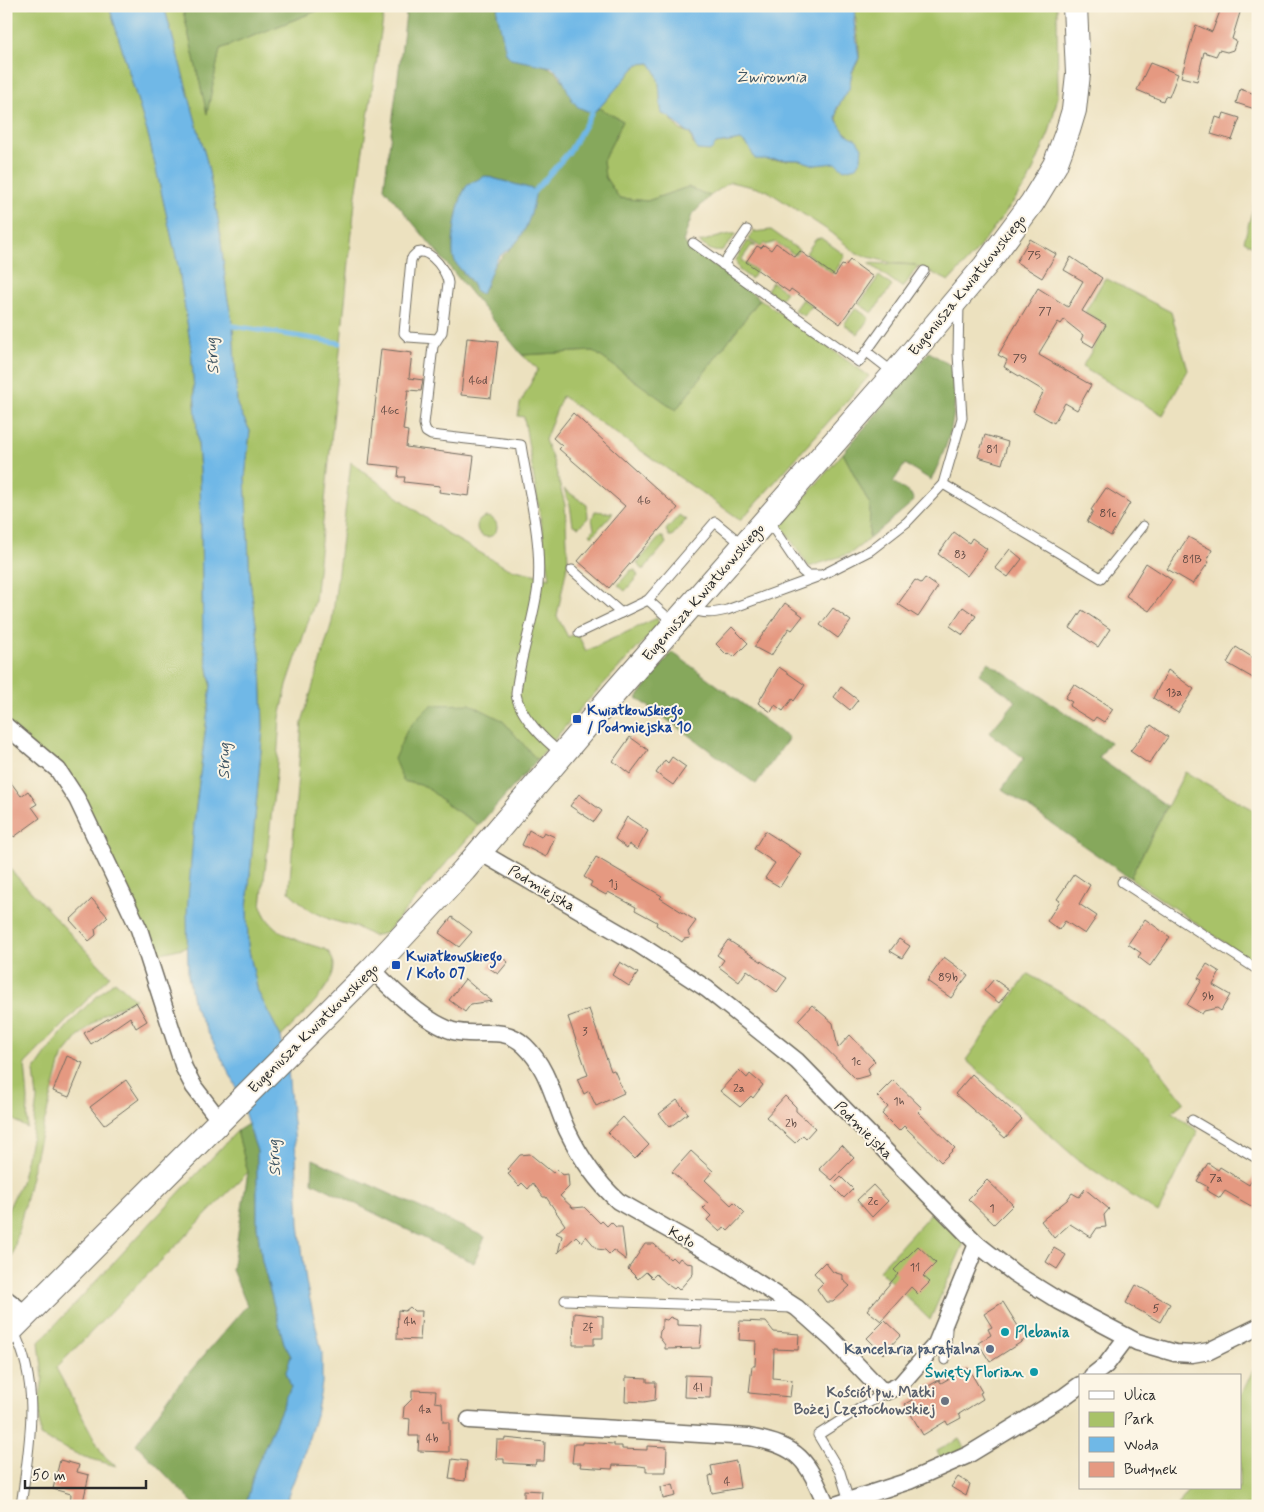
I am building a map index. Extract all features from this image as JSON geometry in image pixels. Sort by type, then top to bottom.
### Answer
[{"type":"street","name":"Eugeniusza Kwiatkowskiego","points":[[16,1326],[372,969],[480,852],[960,297],[1032,203],[1055,165],[1074,110],[1078,74],[1075,6]]},
{"type":"street","points":[[6,726],[58,770],[77,799],[139,929],[184,1068],[194,1087],[227,1113]]},
{"type":"street","name":"Podmiejska","points":[[480,852],[640,945],[707,990],[751,1024],[796,1061],[977,1244],[1027,1281],[1127,1337],[1175,1353],[1192,1354],[1209,1351],[1258,1328]]},
{"type":"street","name":"Koło","points":[[372,969],[438,1025],[455,1031],[490,1031],[508,1035],[524,1044],[542,1068],[567,1130],[577,1149],[604,1189],[618,1201],[726,1262],[797,1308],[834,1342],[874,1384],[887,1391]]},
{"type":"street","points":[[887,1391],[900,1385],[936,1344],[977,1244]]},
{"type":"street","points":[[6,1299],[16,1326]]},
{"type":"street","points":[[1095,1374],[1106,1365],[1127,1337]]},
{"type":"street","points":[[832,1506],[909,1482],[968,1456],[1079,1386]]},
{"type":"street","points":[[469,1420],[749,1437],[782,1444],[802,1458],[827,1506]]},
{"type":"lane","points":[[723,265],[747,230]]},
{"type":"lane","points":[[693,243],[859,362],[924,271]]},
{"type":"lane","points":[[437,340],[408,337],[404,333],[411,260],[415,254],[421,252],[429,254],[448,278],[442,332],[437,340],[433,346],[424,424],[426,432],[431,435],[521,445],[539,570],[535,609],[516,694],[519,704],[543,739],[563,755]]},
{"type":"lane","points":[[648,600],[683,615],[698,612],[712,614],[727,610],[822,575],[871,550],[907,522],[943,484],[962,418],[958,354],[960,297]]},
{"type":"lane","points":[[867,352],[895,373]]},
{"type":"lane","points":[[943,484],[1101,578],[1143,526]]},
{"type":"lane","points":[[767,519],[802,571],[807,575],[822,575]]},
{"type":"lane","points":[[579,634],[648,600],[715,522],[744,545]]},
{"type":"lane","points":[[572,570],[621,613]]},
{"type":"lane","points":[[1122,882],[1258,970]]},
{"type":"lane","points":[[1192,1120],[1258,1159]]},
{"type":"lane","points":[[565,1300],[797,1308]]},
{"type":"lane","points":[[945,1360],[948,1316]]},
{"type":"lane","points":[[16,1326],[31,1398],[32,1431],[21,1506]]},
{"type":"lane","points":[[849,1501],[840,1472],[818,1435],[887,1391]]},
{"type":"green space","points":[[6,6],[109,6],[149,138],[179,270],[191,348],[200,471],[203,640],[211,685],[194,823],[187,947],[153,955],[76,807],[45,765],[6,734]]},
{"type":"green space","points":[[164,6],[182,6],[207,112],[220,49],[329,6],[385,6],[355,202],[315,601],[287,685],[280,718],[276,775],[261,906],[266,916],[279,931],[297,940],[327,950],[334,964],[333,973],[322,993],[281,1037],[258,992],[248,946],[247,909],[263,728],[261,661],[250,580],[245,478],[250,431],[237,405],[233,326],[227,295],[219,224],[207,162]]},
{"type":"green space","points":[[182,6],[329,6],[220,49],[207,114]]},
{"type":"green space","points":[[407,6],[498,6],[497,13],[511,59],[547,67],[560,76],[578,107],[592,113],[599,108],[623,121],[603,161],[605,177],[619,198],[647,201],[688,187],[710,196],[692,215],[683,242],[760,299],[676,410],[593,351],[522,355],[384,188]],"holes":[[[486,176],[535,190],[527,225],[520,238],[493,267],[487,279],[486,287],[475,290],[456,264],[453,253],[456,220],[464,190],[468,185]]]},
{"type":"green space","points":[[856,6],[1057,6],[1058,96],[1049,133],[1028,182],[975,253],[949,281],[918,266],[903,288],[868,263],[916,265],[892,263],[857,254],[832,233],[766,190],[730,182],[710,196],[688,187],[647,201],[619,198],[605,177],[603,161],[623,121],[599,108],[638,64],[650,63],[660,83],[660,105],[680,130],[690,133],[693,144],[716,144],[741,140],[748,147],[770,160],[800,160],[815,165],[861,159],[859,145],[842,130],[837,118],[839,107],[849,88],[852,73],[859,59]]},
{"type":"green space","points":[[1258,189],[1258,249],[1244,241]]},
{"type":"green space","points":[[771,230],[799,250],[795,255],[776,242],[766,245],[764,243],[761,247],[748,239],[753,232]]},
{"type":"green space","points":[[736,234],[727,246],[720,251],[716,252],[699,242]]},
{"type":"green space","points":[[821,238],[845,255],[834,274],[806,253],[816,239]]},
{"type":"green space","points":[[748,241],[756,246],[751,246],[741,260],[757,271],[751,279],[739,270],[736,260]]},
{"type":"green space","points":[[879,276],[892,286],[872,313],[859,304]]},
{"type":"green space","points":[[1105,278],[1171,312],[1188,370],[1163,415],[1082,367],[1107,325],[1085,312]]},
{"type":"green space","points":[[772,282],[786,292],[780,300],[767,290]]},
{"type":"green space","points":[[760,299],[869,376],[741,520],[562,396],[545,440],[554,463],[565,505],[568,561],[557,616],[568,637],[577,633],[586,651],[657,618],[659,625],[581,708],[537,760],[502,720],[403,781],[425,786],[452,808],[479,825],[386,933],[373,936],[356,927],[331,920],[308,909],[289,892],[302,722],[332,622],[351,462],[449,535],[507,568],[550,578],[524,417],[518,416],[520,404],[538,369],[522,355],[593,351],[676,410]]},
{"type":"green space","points":[[802,299],[812,306],[804,316],[794,310]]},
{"type":"green space","points":[[856,308],[869,318],[858,334],[844,324]]},
{"type":"green space","points":[[929,352],[953,367],[955,398],[949,438],[931,480],[905,464],[893,482],[911,494],[914,501],[869,539],[870,505],[843,453]]},
{"type":"green space","points":[[843,453],[870,505],[869,539],[851,553],[809,567],[781,525]]},
{"type":"green space","points":[[564,489],[587,505],[588,518],[579,527],[573,525],[570,505]]},
{"type":"green space","points":[[595,511],[613,513],[592,536],[590,534],[594,529],[592,519]]},
{"type":"green space","points":[[679,515],[686,520],[672,536],[669,536],[666,530]]},
{"type":"green space","points":[[483,517],[491,517],[497,523],[497,531],[491,537],[483,537],[477,531],[477,523]]},
{"type":"green space","points":[[660,537],[663,537],[666,543],[644,569],[641,569],[637,563]]},
{"type":"green space","points":[[631,570],[635,570],[638,576],[625,591],[618,585]]},
{"type":"green space","points":[[672,652],[789,738],[756,784],[637,698]]},
{"type":"green space","points":[[988,662],[1110,742],[1099,758],[1167,806],[1130,878],[1002,789],[1024,758],[989,733],[1016,701],[979,674]]},
{"type":"green space","points":[[470,704],[502,720],[537,760],[479,825],[452,808],[425,786],[403,781],[394,759],[408,728],[431,705]]},
{"type":"green space","points":[[1185,772],[1258,812],[1257,965],[1130,878]]},
{"type":"green space","points":[[6,865],[110,976],[25,1064],[28,1099],[27,1128],[6,1115]]},
{"type":"green space","points":[[1028,974],[1079,1003],[1149,1057],[1184,1102],[1172,1112],[1198,1131],[1158,1213],[1078,1160],[966,1060]]},
{"type":"green space","points":[[115,981],[135,999],[104,1014],[80,1035],[62,1057],[39,1142],[8,1276],[12,1292],[6,1288],[6,1214],[21,1182],[32,1135],[37,1099],[34,1071],[52,1045],[71,1023]]},
{"type":"green space","points":[[248,1124],[257,1151],[257,1226],[262,1261],[284,1343],[291,1356],[286,1372],[291,1387],[254,1472],[246,1506],[196,1506],[136,1444],[175,1389],[247,1305],[232,1270],[248,1172],[237,1131]]},
{"type":"green space","points":[[237,1131],[248,1172],[56,1368],[103,1455],[116,1466],[81,1456],[40,1436],[39,1403],[43,1377],[39,1342]]},
{"type":"green space","points":[[313,1159],[485,1237],[474,1263],[312,1182]]},
{"type":"green space","points":[[933,1211],[964,1243],[930,1320],[879,1270]]},
{"type":"green space","points":[[1258,1359],[1258,1506],[1178,1506],[1188,1490],[1242,1490],[1242,1394]]},
{"type":"green space","points":[[959,1439],[965,1449],[942,1462],[937,1451]]},
{"type":"water","name":"Strug","points":[[109,6],[164,6],[207,162],[219,224],[227,295],[233,326],[237,405],[250,431],[245,478],[250,580],[261,661],[263,728],[247,908],[248,946],[258,992],[281,1037],[288,1071],[296,1154],[299,1224],[306,1282],[322,1353],[322,1383],[316,1415],[302,1460],[288,1495],[286,1506],[246,1506],[254,1472],[291,1387],[286,1372],[291,1356],[284,1343],[262,1261],[257,1226],[257,1151],[235,1084],[194,1006],[188,975],[187,913],[194,823],[211,685],[203,640],[200,471],[191,348],[179,270],[149,138]]},
{"type":"water","name":"Żwirownia","points":[[498,6],[856,6],[854,21],[859,58],[852,72],[849,89],[837,108],[836,119],[845,133],[857,140],[862,148],[861,159],[856,167],[844,170],[836,163],[815,165],[800,160],[755,159],[749,147],[741,140],[716,144],[711,151],[697,150],[690,133],[662,114],[657,75],[650,63],[638,64],[599,108],[592,113],[578,107],[572,100],[561,76],[552,67],[511,59],[506,53],[497,13]]},
{"type":"water","points":[[485,176],[536,190],[527,226],[515,244],[497,259],[481,294],[475,290],[471,281],[456,263],[453,243],[458,209],[464,190],[468,185]]},
{"type":"building","points":[[1222,6],[1242,6],[1232,39],[1236,41],[1233,50],[1227,52],[1219,50],[1216,56],[1204,52],[1197,81],[1181,77],[1196,25],[1212,32]]},
{"type":"building","points":[[1150,63],[1178,74],[1169,97],[1165,96],[1163,101],[1137,90]]},
{"type":"building","points":[[1240,89],[1258,95],[1258,110],[1236,103]]},
{"type":"building","points":[[1224,113],[1240,118],[1232,140],[1211,134],[1216,117],[1222,119]]},
{"type":"building","points":[[1030,239],[1056,254],[1042,278],[1016,262]]},
{"type":"building","points":[[776,243],[795,257],[800,251],[835,276],[842,265],[845,266],[850,260],[873,277],[840,324],[791,289],[789,292],[746,262],[757,246],[761,248],[764,245],[771,250]]},
{"type":"building","points":[[1071,257],[1102,278],[1082,311],[1106,325],[1093,347],[1081,340],[1083,335],[1064,320],[1061,324],[1058,322],[1041,350],[1039,355],[1091,385],[1077,410],[1065,403],[1054,423],[1033,411],[1044,391],[1004,367],[1007,360],[998,355],[1038,288],[1068,307],[1083,281],[1064,270]]},
{"type":"building","points":[[467,338],[498,341],[491,398],[461,395]]},
{"type":"building","points":[[381,349],[412,353],[409,378],[423,380],[421,391],[408,390],[403,430],[408,431],[406,447],[474,456],[469,496],[439,492],[440,486],[404,482],[405,477],[398,477],[399,467],[369,464]]},
{"type":"building","points":[[573,413],[678,508],[609,588],[578,561],[625,506],[559,449],[562,446],[553,438]]},
{"type":"building","points":[[985,435],[1008,442],[1002,464],[978,457]]},
{"type":"building","points":[[1106,488],[1130,503],[1111,536],[1087,522],[1093,511],[1091,510]]},
{"type":"building","points":[[954,532],[969,543],[972,538],[987,549],[967,576],[938,554]]},
{"type":"building","points":[[1188,537],[1212,550],[1207,561],[1209,562],[1193,584],[1167,569]]},
{"type":"building","points":[[1010,549],[1022,559],[1008,577],[995,568]]},
{"type":"building","points":[[1146,563],[1172,580],[1149,611],[1126,596]]},
{"type":"building","points":[[925,578],[938,587],[918,617],[898,604],[915,580],[921,583]]},
{"type":"building","points":[[785,603],[803,616],[792,630],[789,628],[771,656],[754,647]]},
{"type":"building","points":[[963,607],[976,616],[963,635],[950,626]]},
{"type":"building","points":[[833,608],[851,621],[838,638],[820,625]]},
{"type":"building","points":[[1082,610],[1110,629],[1098,647],[1070,628]]},
{"type":"building","points":[[732,627],[748,643],[734,657],[729,653],[727,655],[716,644]]},
{"type":"building","points":[[1236,647],[1258,661],[1258,681],[1227,663]]},
{"type":"building","points":[[779,667],[805,685],[794,701],[792,699],[783,711],[775,705],[771,712],[758,703]]},
{"type":"building","points":[[1168,670],[1194,689],[1178,713],[1153,698]]},
{"type":"building","points":[[1074,684],[1113,709],[1104,722],[1096,717],[1093,721],[1069,706],[1072,702],[1065,698]]},
{"type":"building","points":[[841,687],[858,700],[850,710],[834,697]]},
{"type":"building","points":[[1151,725],[1168,737],[1149,764],[1130,751]]},
{"type":"building","points":[[630,737],[648,750],[630,774],[613,761]]},
{"type":"building","points":[[672,757],[686,767],[673,785],[656,773],[665,760],[668,763]]},
{"type":"building","points":[[6,776],[21,796],[28,791],[37,804],[32,807],[40,818],[14,837],[6,827]]},
{"type":"building","points":[[579,794],[602,811],[594,822],[570,806]]},
{"type":"building","points":[[627,817],[648,831],[637,850],[629,844],[627,848],[615,839]]},
{"type":"building","points":[[529,830],[541,837],[544,832],[555,837],[546,857],[522,845]]},
{"type":"building","points":[[765,831],[801,854],[780,887],[765,878],[775,863],[754,849]]},
{"type":"building","points":[[596,857],[662,896],[660,898],[696,921],[688,932],[690,938],[684,939],[682,942],[656,925],[657,922],[635,910],[636,907],[608,892],[606,895],[590,886],[592,882],[584,877]]},
{"type":"building","points":[[1074,874],[1090,885],[1079,904],[1097,916],[1085,934],[1065,921],[1059,930],[1047,921],[1060,901],[1057,899]]},
{"type":"building","points":[[92,899],[108,917],[95,929],[96,935],[89,941],[70,920]]},
{"type":"building","points":[[452,917],[472,932],[459,947],[439,933]]},
{"type":"building","points":[[1145,919],[1170,937],[1150,966],[1138,957],[1141,953],[1128,944]]},
{"type":"building","points":[[899,939],[910,946],[902,958],[890,951]]},
{"type":"building","points":[[728,940],[787,978],[777,992],[747,970],[739,982],[719,967],[724,960],[717,955]]},
{"type":"building","points":[[497,954],[508,962],[498,974],[488,967]]},
{"type":"building","points":[[944,957],[968,975],[951,998],[927,981]]},
{"type":"building","points":[[620,962],[638,973],[629,986],[612,975]]},
{"type":"building","points":[[1207,964],[1220,972],[1213,985],[1230,995],[1221,1011],[1217,1008],[1204,1011],[1202,1014],[1187,1005],[1202,980],[1198,978]]},
{"type":"building","points":[[465,979],[492,1001],[471,1004],[465,1012],[449,1000]]},
{"type":"building","points":[[994,979],[1009,990],[999,1003],[984,991]]},
{"type":"building","points":[[136,1002],[147,1021],[136,1028],[130,1017],[91,1044],[84,1033]]},
{"type":"building","points":[[812,1005],[833,1023],[838,1048],[850,1035],[875,1061],[868,1068],[870,1075],[856,1079],[798,1020]]},
{"type":"building","points":[[589,1009],[611,1071],[614,1070],[624,1093],[596,1106],[589,1091],[584,1094],[577,1079],[588,1075],[568,1017]]},
{"type":"building","points":[[67,1056],[83,1063],[69,1097],[53,1091]]},
{"type":"building","points":[[739,1070],[747,1078],[750,1074],[763,1085],[753,1098],[751,1096],[740,1107],[720,1091]]},
{"type":"building","points":[[972,1074],[1022,1119],[1005,1138],[955,1094]]},
{"type":"building","points":[[126,1080],[139,1099],[104,1125],[90,1107]]},
{"type":"building","points":[[893,1080],[922,1108],[918,1112],[955,1148],[941,1162],[904,1126],[899,1131],[882,1114],[888,1107],[877,1096]]},
{"type":"building","points":[[785,1096],[796,1107],[796,1111],[815,1128],[806,1138],[803,1135],[795,1143],[766,1117]]},
{"type":"building","points":[[677,1100],[688,1113],[670,1127],[659,1114]]},
{"type":"building","points":[[623,1117],[649,1145],[635,1159],[608,1133]]},
{"type":"building","points":[[842,1145],[854,1158],[832,1180],[819,1169]]},
{"type":"building","points":[[691,1151],[713,1171],[705,1180],[731,1205],[734,1202],[745,1213],[728,1231],[724,1227],[720,1232],[707,1220],[711,1216],[703,1208],[708,1203],[672,1172]]},
{"type":"building","points":[[530,1154],[553,1173],[557,1169],[562,1175],[568,1174],[569,1187],[560,1196],[573,1208],[584,1207],[600,1223],[602,1221],[607,1226],[611,1222],[616,1227],[622,1227],[626,1260],[613,1250],[609,1254],[605,1250],[597,1249],[586,1236],[582,1242],[576,1236],[558,1253],[562,1236],[556,1233],[565,1225],[546,1197],[543,1197],[533,1183],[528,1189],[522,1183],[519,1186],[508,1174],[511,1172],[508,1169],[520,1155]]},
{"type":"building","points":[[1208,1163],[1218,1170],[1220,1167],[1249,1185],[1258,1170],[1258,1210],[1225,1191],[1220,1198],[1206,1190],[1208,1187],[1197,1181]]},
{"type":"building","points":[[841,1177],[853,1189],[844,1198],[832,1186]]},
{"type":"building","points":[[987,1180],[1013,1205],[994,1224],[968,1199]]},
{"type":"building","points":[[873,1185],[888,1201],[872,1217],[857,1200]]},
{"type":"building","points":[[1085,1189],[1109,1209],[1104,1215],[1106,1227],[1097,1228],[1091,1237],[1070,1224],[1054,1238],[1041,1221],[1067,1200],[1072,1193],[1079,1197]]},
{"type":"building","points":[[645,1244],[654,1244],[670,1259],[672,1257],[677,1262],[680,1258],[686,1263],[693,1264],[693,1274],[679,1290],[668,1285],[656,1274],[652,1278],[646,1272],[638,1279],[628,1269]]},
{"type":"building","points":[[918,1246],[936,1263],[923,1276],[930,1282],[918,1294],[911,1287],[881,1321],[867,1310],[898,1274],[894,1270]]},
{"type":"building","points":[[1054,1248],[1066,1255],[1057,1269],[1046,1262]]},
{"type":"building","points":[[825,1262],[833,1272],[843,1275],[843,1280],[850,1286],[833,1302],[826,1302],[817,1289],[823,1283],[814,1273]]},
{"type":"building","points":[[1136,1285],[1170,1304],[1160,1322],[1126,1303]]},
{"type":"building","name":"Plebania","points":[[1003,1302],[1026,1339],[990,1362],[978,1343],[991,1335],[988,1329],[992,1327],[984,1314]]},
{"type":"building","points":[[410,1307],[414,1311],[422,1311],[420,1340],[397,1339],[398,1310],[405,1311]]},
{"type":"building","points":[[574,1313],[603,1316],[603,1338],[594,1338],[594,1345],[573,1345]]},
{"type":"building","points":[[670,1317],[677,1320],[677,1325],[702,1326],[700,1348],[665,1349],[665,1345],[659,1337],[662,1329],[662,1319],[667,1320]]},
{"type":"building","points":[[885,1320],[901,1335],[883,1354],[867,1338]]},
{"type":"building","points":[[740,1321],[766,1322],[774,1332],[799,1334],[798,1350],[774,1349],[773,1378],[792,1380],[790,1397],[749,1393],[752,1366],[755,1366],[756,1341],[739,1340]]},
{"type":"building","name":"Kościół pw. Matki Bożej Częstochowskiej","points":[[968,1368],[982,1392],[980,1393],[983,1399],[959,1414],[961,1418],[948,1425],[946,1421],[923,1435],[905,1404],[929,1390],[927,1387],[939,1380],[941,1383]]},
{"type":"building","points":[[685,1375],[711,1376],[710,1398],[684,1397]]},
{"type":"building","points":[[626,1377],[647,1378],[647,1382],[656,1382],[655,1400],[644,1402],[625,1401]]},
{"type":"building","points":[[412,1390],[436,1391],[435,1402],[442,1403],[443,1422],[449,1422],[449,1452],[418,1451],[419,1436],[409,1436],[410,1419],[403,1418],[404,1407],[412,1399]]},
{"type":"building","points":[[505,1438],[545,1442],[544,1461],[536,1461],[535,1465],[504,1463],[504,1459],[496,1459],[497,1440],[505,1440]]},
{"type":"building","points":[[582,1442],[614,1444],[614,1446],[622,1446],[622,1449],[647,1450],[647,1446],[667,1447],[666,1472],[646,1472],[646,1467],[640,1466],[613,1465],[612,1469],[580,1467],[581,1463],[572,1463],[574,1444],[582,1444]]},
{"type":"building","points":[[452,1459],[467,1461],[465,1481],[449,1479]]},
{"type":"building","points":[[60,1460],[79,1465],[77,1472],[89,1475],[82,1506],[70,1506],[71,1494],[53,1489]]},
{"type":"building","points":[[736,1461],[740,1488],[712,1493],[709,1476],[713,1475],[711,1466]]},
{"type":"building","points":[[958,1477],[970,1484],[966,1496],[951,1487]]},
{"type":"building","points":[[673,1484],[676,1496],[663,1499],[661,1487]]},
{"type":"building","points":[[524,1490],[542,1491],[541,1506],[524,1506]]},
{"type":"waterway","points":[[532,194],[569,152],[592,113]]},
{"type":"waterway","points":[[233,326],[340,343]]},
{"type":"place","name":"Kwiatkowskiego / Podmiejska 10","points":[[577,719]]},
{"type":"place","name":"Kwiatkowskiego / Koło 07","points":[[396,965]]},
{"type":"place","name":"Plebania","points":[[1005,1332]]},
{"type":"place","name":"Kancelaria parafialna","points":[[990,1349]]},
{"type":"place","name":"Święty Florian","points":[[1034,1372]]},
{"type":"place","name":"Kościół pw. Matki Bożej Częstochowskiej","points":[[945,1401]]}]
